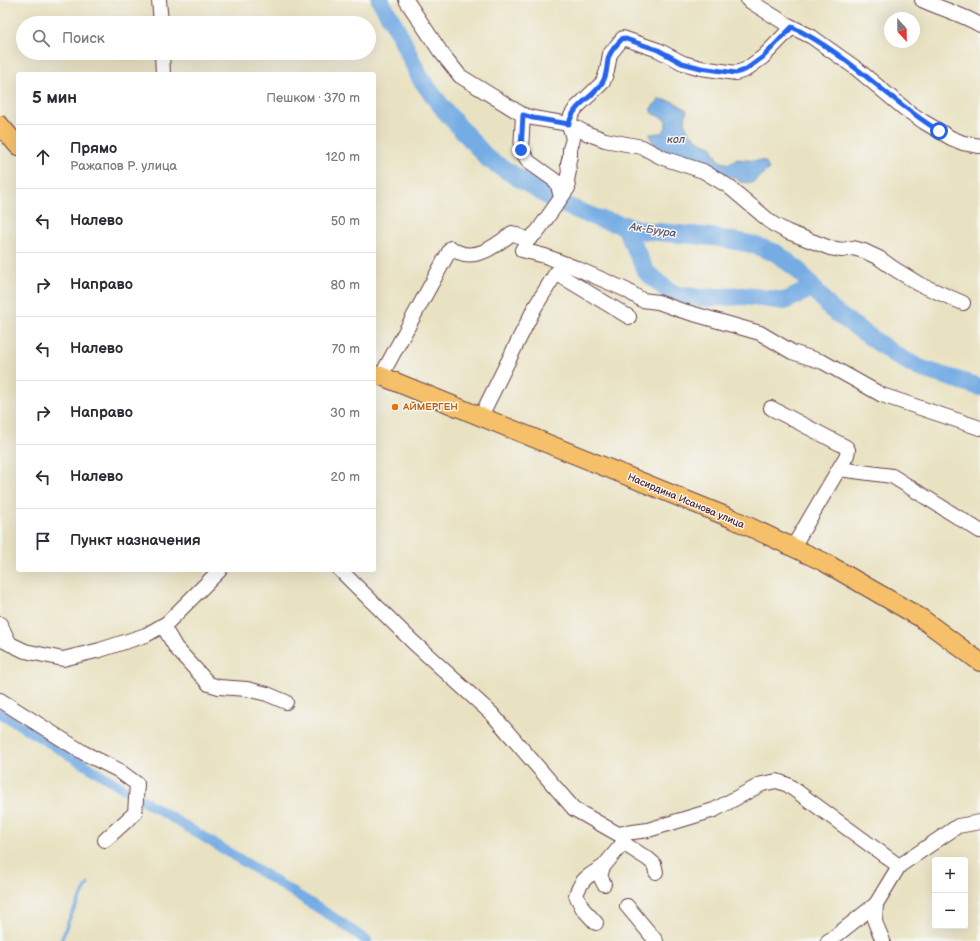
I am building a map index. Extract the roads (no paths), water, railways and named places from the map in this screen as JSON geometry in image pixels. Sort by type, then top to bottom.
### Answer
[{"type":"main road","points":[[0,125],[16,144]]},
{"type":"main road","name":"Насирдина Исанова улица","points":[[377,375],[733,519],[793,547],[824,562],[921,618],[980,662]]},
{"type":"street","points":[[159,0],[160,16]]},
{"type":"street","points":[[406,0],[440,51],[460,76],[523,115],[569,124],[599,138],[642,147],[663,158],[703,171],[728,186],[773,224],[788,232],[830,248],[842,250],[853,248],[864,250],[919,284],[963,304]]},
{"type":"street","points":[[748,0],[792,27],[812,37],[924,122],[951,138],[963,143],[980,146]]},
{"type":"street","points":[[922,0],[967,17],[980,24]]},
{"type":"street","points":[[792,27],[763,57],[745,70],[736,73],[701,68],[682,63],[658,50],[623,38],[610,54],[607,71],[603,82],[576,108],[571,116],[569,124],[573,139],[570,149],[568,188],[561,196],[546,220],[537,232],[528,240],[522,250],[545,256],[576,268],[626,290],[642,300],[658,302],[680,310],[760,333],[792,352],[823,362],[882,395],[980,428]]},
{"type":"street","points":[[162,60],[163,72]]},
{"type":"street","points":[[523,115],[521,150],[529,162],[557,182],[561,196]]},
{"type":"street","points":[[377,375],[451,248],[465,255],[485,252],[512,233],[528,240]]},
{"type":"street","points":[[481,416],[535,307],[556,273],[629,317]]},
{"type":"street","points":[[771,408],[846,447],[848,450],[847,455],[793,547]]},
{"type":"street","points":[[839,469],[892,476],[980,531]]},
{"type":"street","points":[[0,624],[5,642],[25,650],[63,659],[100,650],[146,635],[163,626],[218,572]]},
{"type":"street","points":[[342,572],[413,642],[492,714],[574,809],[624,838],[654,864],[656,872]]},
{"type":"street","points":[[163,626],[176,648],[209,684],[219,687],[247,689],[267,694],[286,702]]},
{"type":"street","points":[[0,700],[84,753],[118,770],[137,784],[135,813],[105,840]]},
{"type":"street","points":[[596,923],[583,909],[576,895],[580,883],[603,866],[624,838],[714,810],[762,784],[777,781],[788,785],[899,866]]},
{"type":"street","points":[[828,941],[876,904],[899,866],[958,826],[980,822]]},
{"type":"street","points":[[603,866],[600,876],[604,884]]},
{"type":"street","points":[[876,904],[875,922],[883,941]]},
{"type":"street","points":[[627,906],[656,941]]},
{"type":"water","name":"кол","points":[[660,99],[674,102],[687,110],[685,123],[688,131],[699,141],[711,146],[719,161],[728,163],[737,159],[765,161],[769,169],[752,183],[740,182],[735,178],[720,172],[714,166],[656,147],[650,134],[661,133],[666,128],[666,120],[651,112],[651,108]]},
{"type":"waterway","name":"Ак-Буура","points":[[380,0],[398,31],[420,78],[445,111],[488,159],[557,202],[599,219],[646,231],[713,237],[751,244],[776,253],[797,269],[832,310],[894,354],[919,368],[980,387]]},
{"type":"waterway","points":[[624,225],[646,272],[672,294],[700,298],[745,296],[785,301],[812,288]]},
{"type":"waterway","points":[[0,713],[264,874],[339,921],[367,941]]},
{"type":"waterway","points":[[61,941],[70,917],[88,884]]},
{"type":"place","name":"АЙМЕРГЕН","points":[[395,407]]}]
